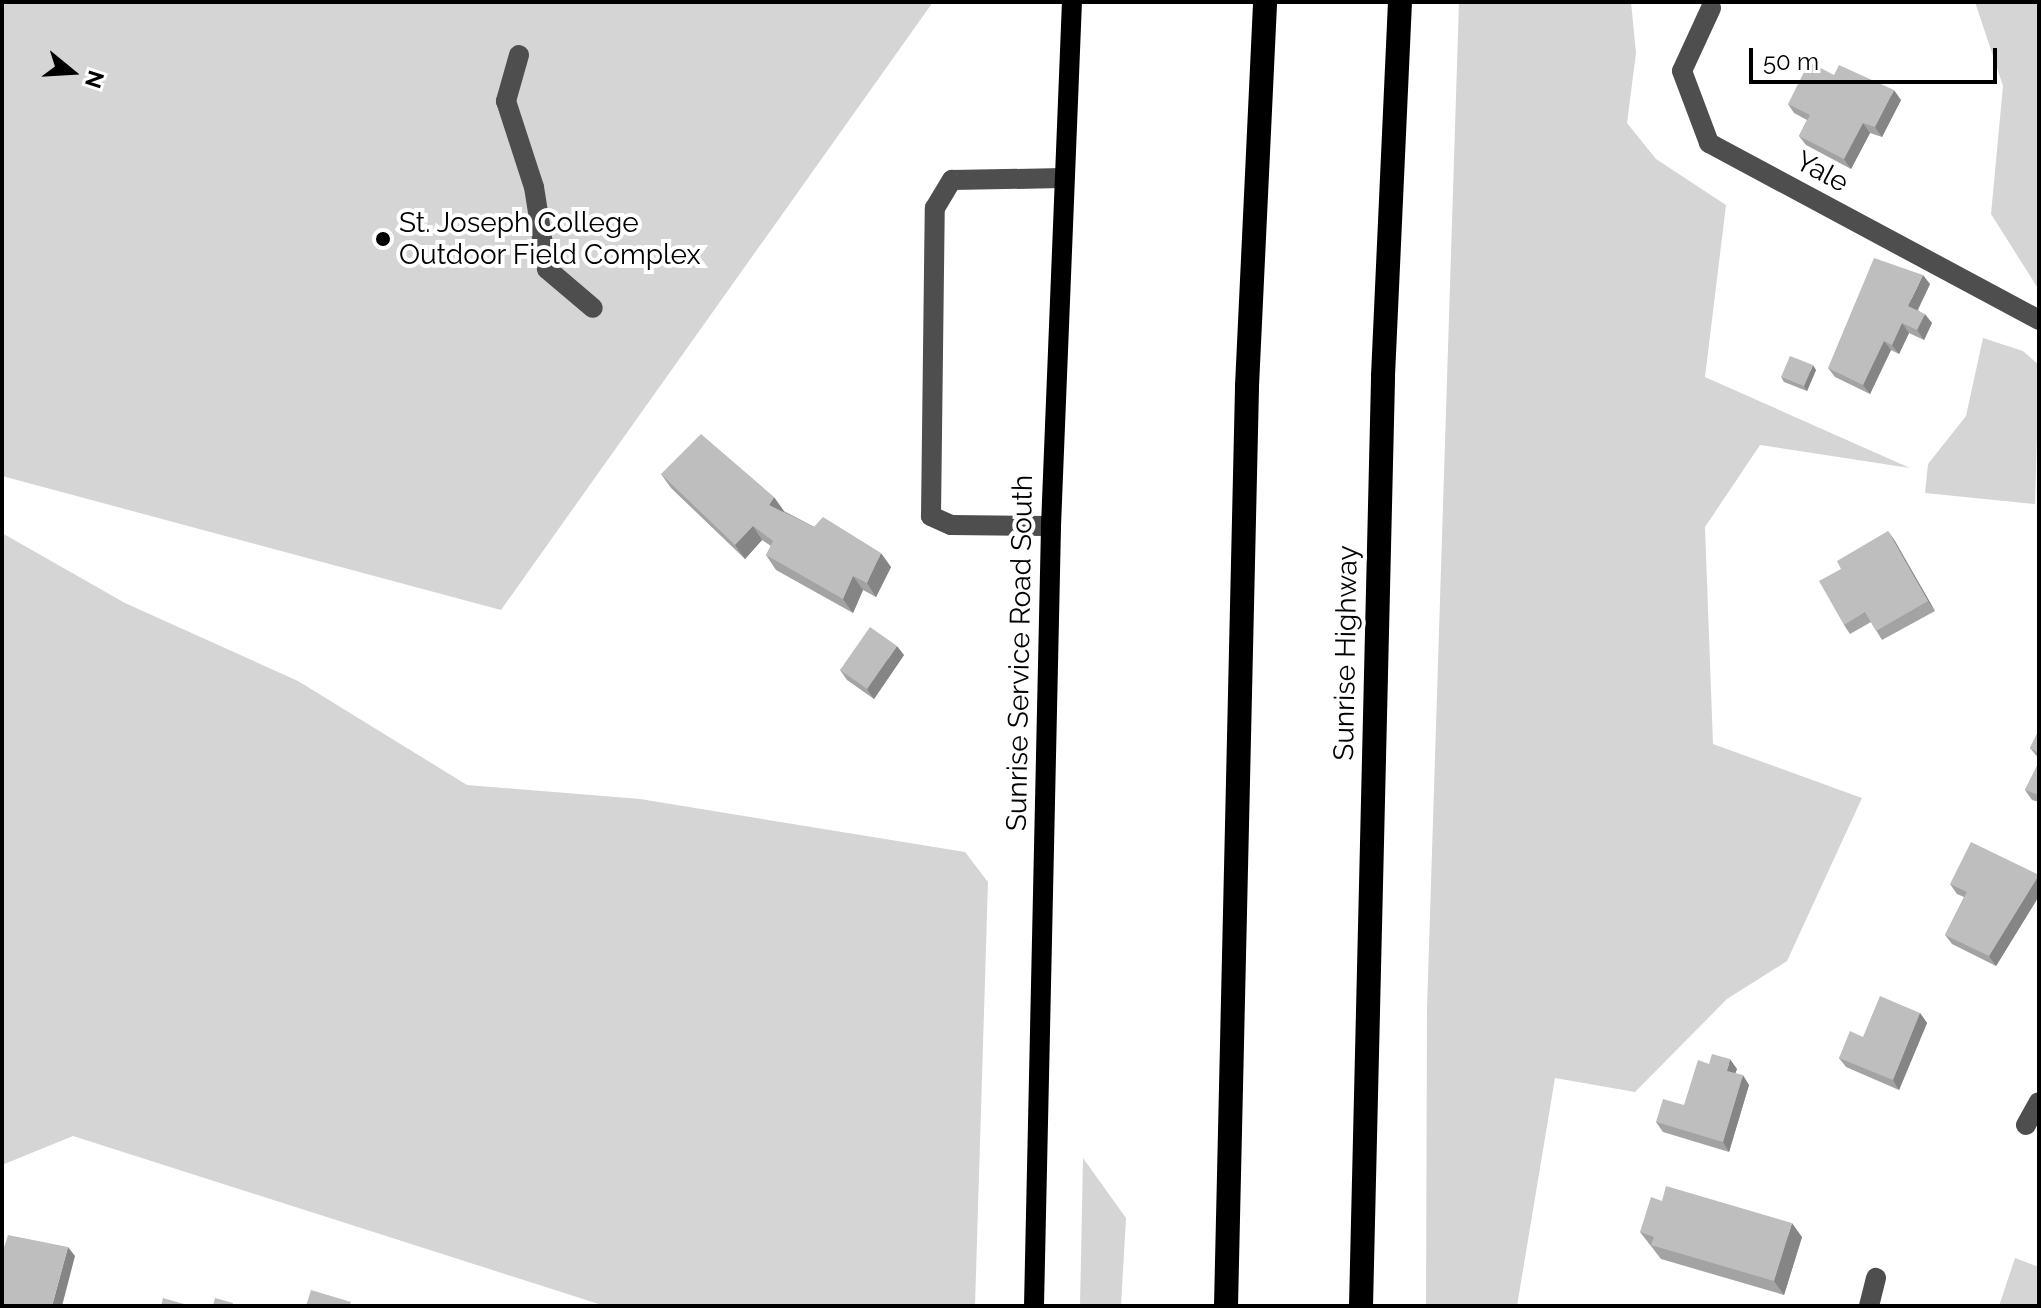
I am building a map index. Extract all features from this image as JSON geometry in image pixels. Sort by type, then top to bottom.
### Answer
[{"type":"highway","points":[[1226,1306],[1247,386],[1265,2]]},
{"type":"highway","name":"Sunrise Highway","points":[[1361,1306],[1383,376],[1400,2]]},
{"type":"main road","name":"Sunrise Service Road South","points":[[1034,1306],[1051,526],[1072,2]]},
{"type":"street","name":"Yale","points":[[1711,8],[1682,71],[1709,143],[2039,320]]},
{"type":"street","points":[[519,55],[506,101],[534,187],[547,269],[593,308]]},
{"type":"street","points":[[1051,526],[951,525],[931,516],[935,208],[952,180],[1063,178]]},
{"type":"street","points":[[2026,1125],[2039,1102]]},
{"type":"street","points":[[1869,1306],[1876,1278]]},
{"type":"shaded area","name":"St. Joseph College Outdoor Field Complex","points":[[2,2],[933,2],[501,610],[2,476]]},
{"type":"shaded area","points":[[1459,2],[1631,2],[1636,53],[1627,123],[1656,159],[1726,205],[1705,377],[1910,468],[1760,445],[1705,527],[1713,744],[1862,798],[1787,961],[1727,999],[1635,1092],[1555,1078],[1517,1306],[1426,1306],[1427,1009]]},
{"type":"shaded area","points":[[1975,2],[2039,2],[2039,290],[1991,214],[2003,86]]},
{"type":"shaded area","points":[[1983,338],[2023,351],[2039,365],[2035,504],[1925,493],[1928,464],[1966,416]]},
{"type":"shaded area","points":[[2,533],[125,603],[298,681],[467,785],[640,799],[965,852],[988,882],[975,1306],[605,1306],[73,1136],[2,1165]]},
{"type":"shaded area","points":[[1083,1158],[1126,1218],[1121,1306],[1080,1306]]},
{"type":"shaded area","points":[[2015,1258],[2039,1267],[2039,1306],[1999,1306]]},
{"type":"building","points":[[1809,62],[1834,75],[1839,65],[1894,90],[1875,127],[1863,123],[1844,159],[1799,136],[1810,115],[1788,104]]},
{"type":"building","points":[[1874,258],[1923,275],[1908,306],[1925,314],[1917,330],[1902,323],[1892,345],[1884,341],[1863,385],[1828,368]]},
{"type":"building","points":[[1790,356],[1813,365],[1804,386],[1781,377]]},
{"type":"building","points":[[701,434],[774,497],[769,505],[814,527],[823,517],[881,553],[867,583],[853,576],[843,599],[766,555],[773,541],[753,526],[735,545],[661,474]]},
{"type":"building","points":[[1888,531],[1928,601],[1876,631],[1865,612],[1844,625],[1819,581],[1841,569],[1837,561]]},
{"type":"building","points":[[870,627],[897,646],[867,689],[840,670]]},
{"type":"building","points":[[2039,730],[2039,753],[2030,748]]},
{"type":"building","points":[[2039,762],[2039,795],[2025,790]]},
{"type":"building","points":[[1971,842],[2039,875],[1989,956],[1945,935],[1967,892],[1950,884]]},
{"type":"building","points":[[1880,996],[1920,1013],[1893,1080],[1839,1058],[1850,1031],[1863,1037]]},
{"type":"building","points":[[1712,1054],[1730,1059],[1727,1071],[1743,1075],[1723,1142],[1656,1122],[1663,1099],[1684,1105],[1698,1060],[1709,1064]]},
{"type":"building","points":[[1666,1186],[1792,1223],[1774,1281],[1651,1245],[1654,1237],[1640,1232],[1651,1197],[1662,1201]]},
{"type":"building","points":[[8,1235],[68,1247],[52,1306],[2,1304],[2,1254]]},
{"type":"building","points":[[311,1290],[351,1302],[349,1306],[306,1306]]},
{"type":"building","points":[[163,1298],[191,1306],[161,1306]]},
{"type":"building","points":[[215,1298],[233,1303],[232,1306],[213,1306]]},
{"type":"place","name":"St. Joseph College Outdoor Field Complex","points":[[383,239]]}]
